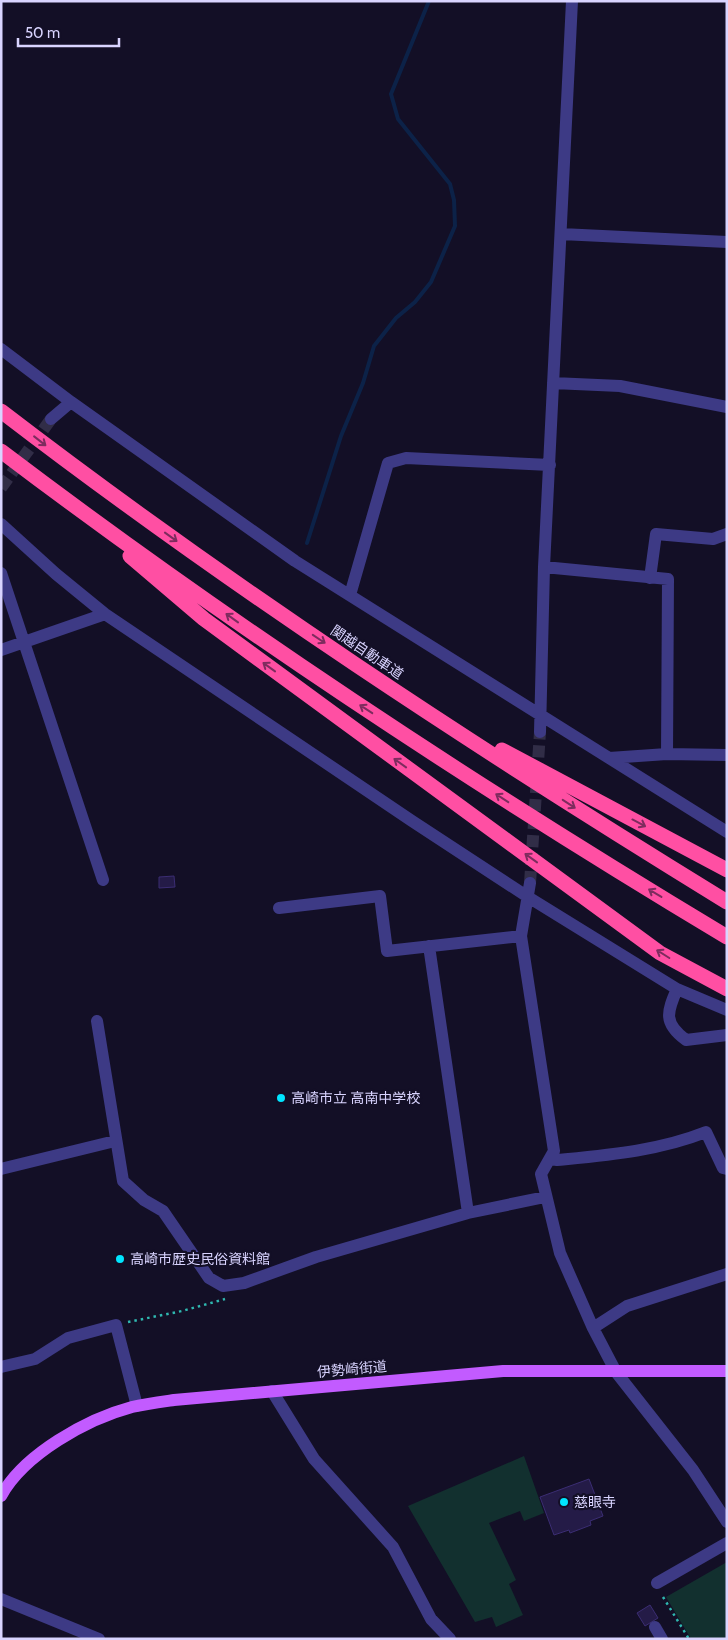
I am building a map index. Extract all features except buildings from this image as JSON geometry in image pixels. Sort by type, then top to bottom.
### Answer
[{"type":"highway","name":"関越自動車道","points":[[1,411],[70,464],[228,577],[411,701],[573,807],[727,902]]},
{"type":"highway","points":[[1,451],[55,492],[282,654],[559,835],[727,937]]},
{"type":"highway","points":[[55,492],[204,619],[660,953],[727,989]]},
{"type":"highway","points":[[411,701],[727,870]]},
{"type":"main road","name":"伊勢崎街道","points":[[3,1488],[34,1459],[62,1438],[91,1421],[138,1406],[174,1400],[503,1371],[727,1371]]},
{"type":"street","points":[[540,732],[544,567],[572,1]]},
{"type":"street","points":[[561,234],[727,242]]},
{"type":"street","points":[[1,349],[71,402],[296,561],[541,717],[727,832]]},
{"type":"street","points":[[553,382],[620,386],[727,408]]},
{"type":"street","points":[[51,419],[71,402]]},
{"type":"street","points":[[350,596],[388,463],[406,458],[550,465]]},
{"type":"street","points":[[1,524],[56,574],[105,614],[528,897],[677,988],[727,1010]]},
{"type":"street","points":[[650,578],[656,534],[713,539],[727,534]]},
{"type":"street","points":[[544,567],[668,579],[667,754]]},
{"type":"street","points":[[1,573],[103,880]]},
{"type":"street","points":[[1,650],[105,614]]},
{"type":"street","points":[[609,758],[667,754],[727,755]]},
{"type":"street","points":[[530,883],[521,936],[554,1151],[541,1174],[560,1253],[592,1328],[616,1372],[693,1470],[727,1522]]},
{"type":"street","points":[[279,908],[380,896],[387,951],[521,936]]},
{"type":"street","points":[[429,946],[468,1213]]},
{"type":"street","points":[[677,988],[668,1009],[672,1027],[678,1034],[686,1040],[727,1035]]},
{"type":"street","points":[[97,1020],[115,1141],[123,1181],[144,1200],[163,1211],[209,1278],[224,1286],[244,1284],[316,1257],[468,1213],[545,1196]]},
{"type":"street","points":[[550,1158],[557,1160],[642,1150],[677,1144],[706,1132],[723,1168],[727,1169]]},
{"type":"street","points":[[1,1169],[115,1141]]},
{"type":"street","points":[[592,1328],[627,1306],[727,1274]]},
{"type":"street","points":[[1,1366],[35,1359],[68,1338],[116,1325],[138,1406]]},
{"type":"street","points":[[272,1391],[314,1459],[393,1548],[432,1619],[450,1639]]},
{"type":"street","points":[[657,1583],[727,1543]]},
{"type":"street","points":[[1,1599],[98,1639]]},
{"type":"street","points":[[655,1627],[662,1639]]},
{"type":"path","points":[[116,1325],[208,1304]]},
{"type":"path","points":[[663,1596],[689,1639]]},
{"type":"green space","points":[[524,1456],[544,1513],[524,1521],[520,1511],[489,1523],[516,1580],[509,1584],[523,1615],[496,1627],[492,1617],[475,1622],[408,1506]]},
{"type":"green space","points":[[727,1562],[727,1639],[691,1639],[666,1597]]},
{"type":"waterway","points":[[307,543],[341,436],[363,383],[374,346],[396,318],[415,302],[431,282],[455,226],[454,200],[450,184],[398,119],[391,94],[429,1]]},
{"type":"tunnel","points":[[1,488],[51,419]]},
{"type":"tunnel","points":[[530,883],[540,732]]},
{"type":"place","name":"高崎市立 高南中学校","points":[[281,1098]]},
{"type":"place","name":"高崎市歴史民俗資料館","points":[[120,1259]]},
{"type":"place","name":"慈眼寺","points":[[564,1502]]}]
